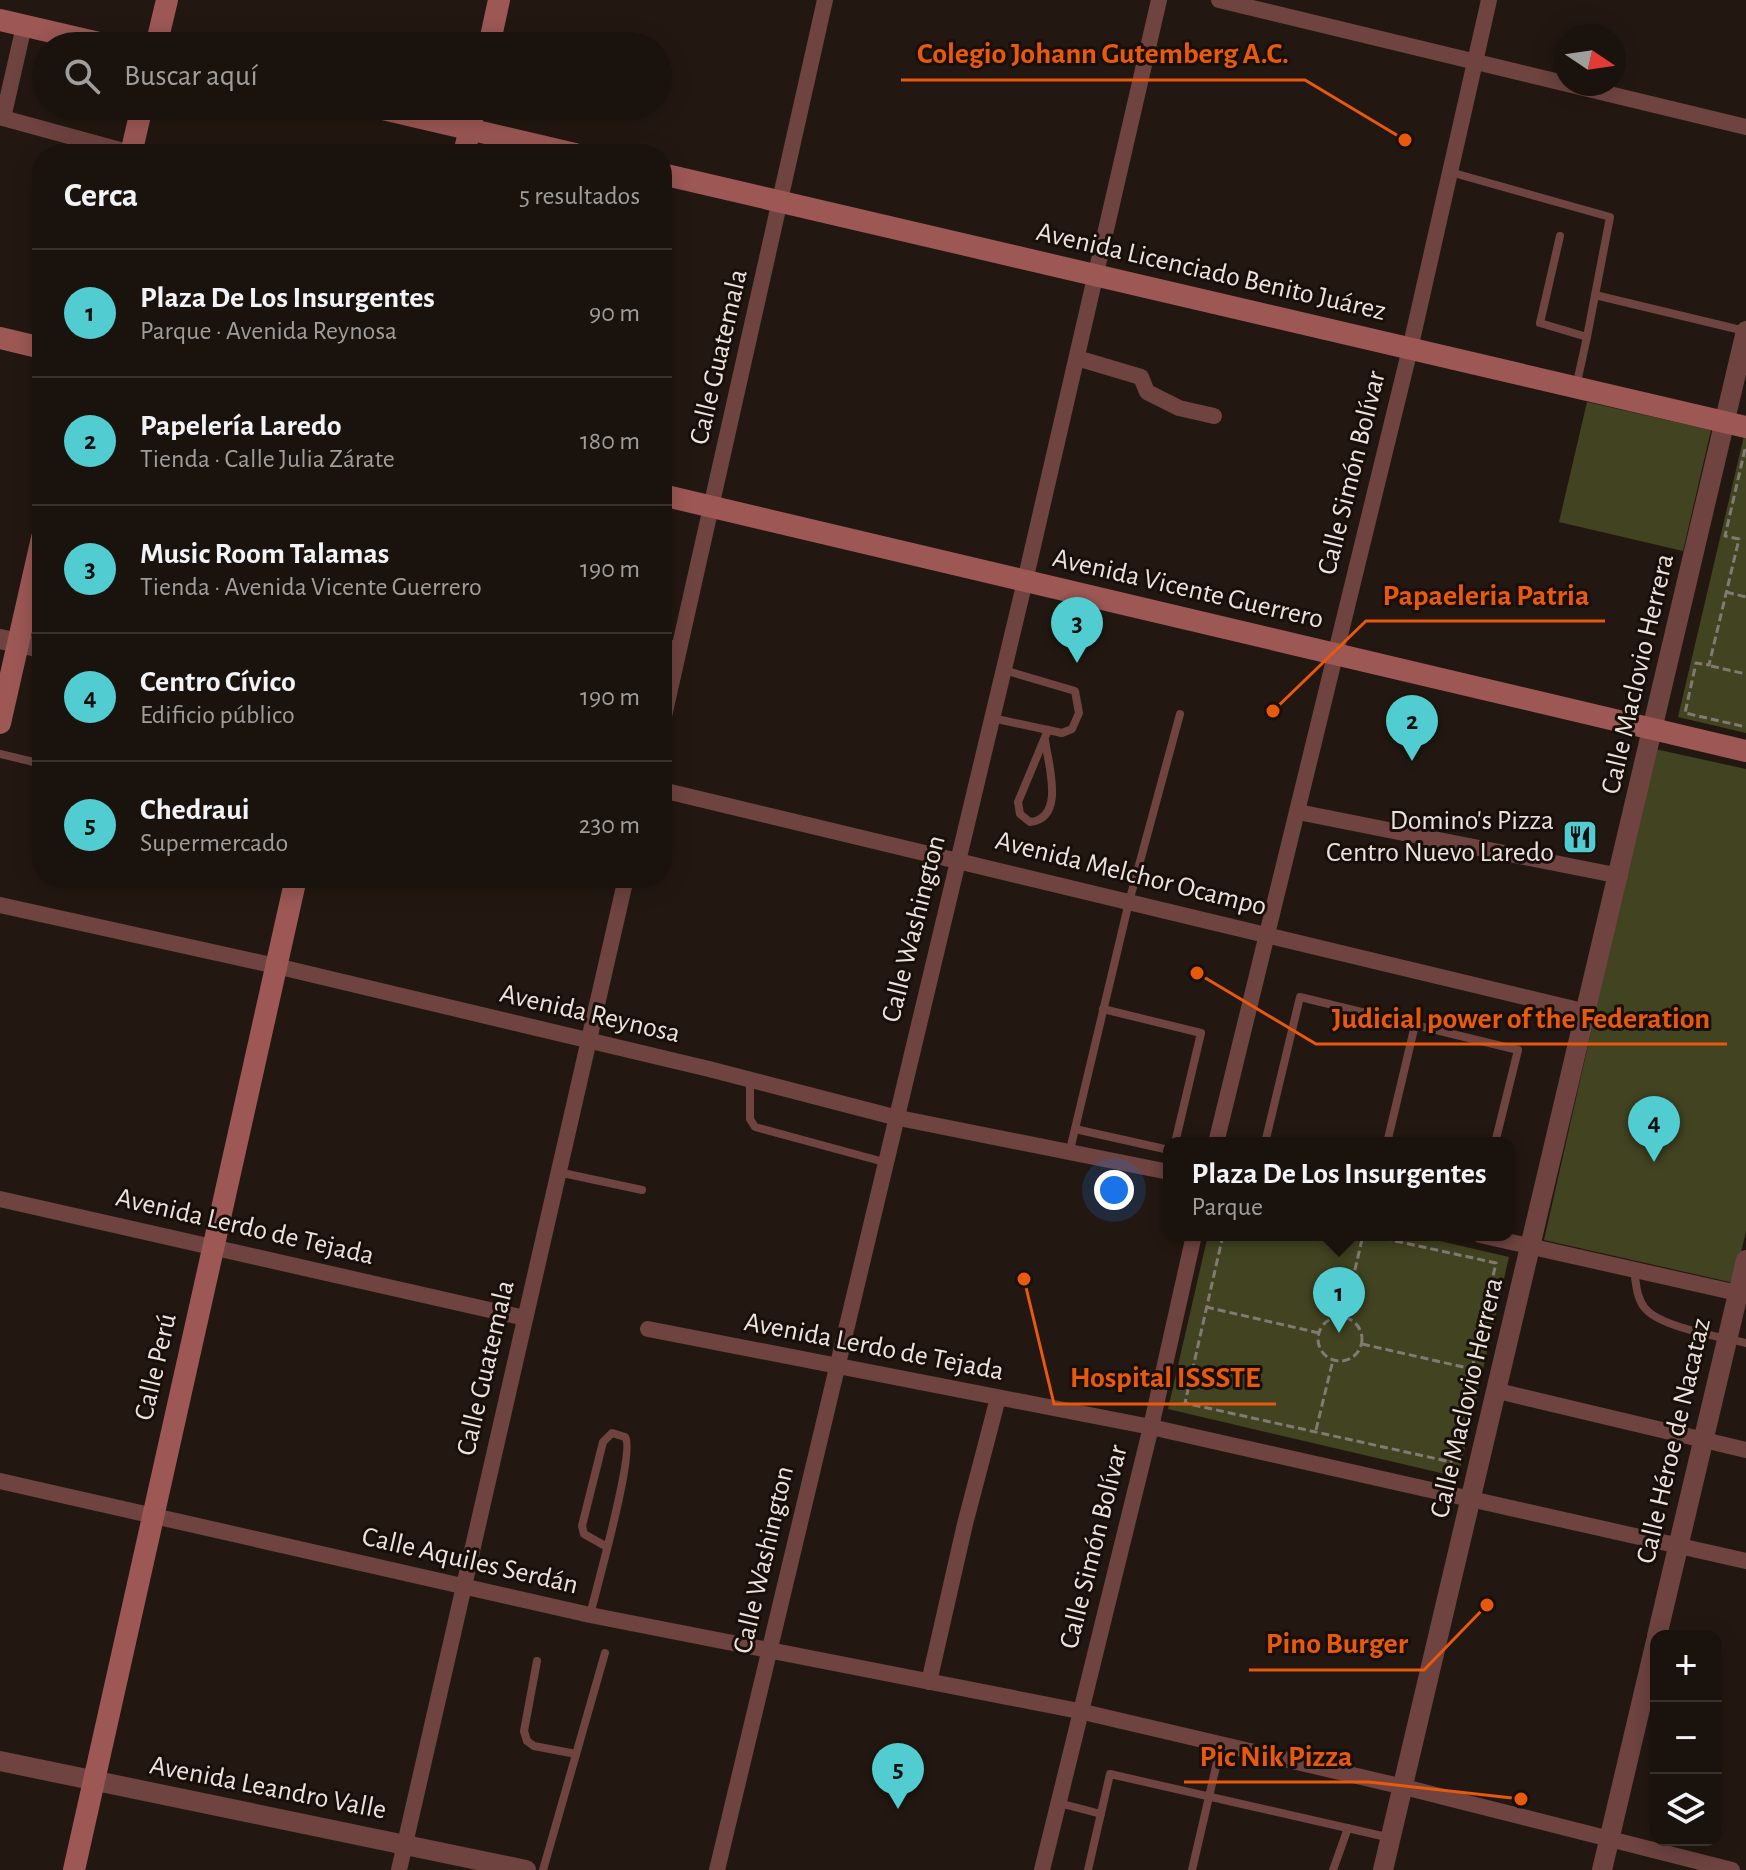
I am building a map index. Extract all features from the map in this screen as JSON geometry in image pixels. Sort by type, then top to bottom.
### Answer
[{"type":"main road","points":[[159,32],[167,0]]},
{"type":"main road","points":[[492,32],[499,0]]},
{"type":"main road","points":[[0,20],[50,32]]},
{"type":"main road","points":[[135,144],[139,120]]},
{"type":"main road","points":[[431,120],[533,144]]},
{"type":"main road","points":[[466,144],[472,120]]},
{"type":"main road","name":"Avenida Licenciado Benito Juárez","points":[[672,176],[1736,425]]},
{"type":"main road","points":[[0,338],[32,346]]},
{"type":"main road","name":"Avenida Vicente Guerrero","points":[[672,497],[1746,751]]},
{"type":"main road","points":[[0,723],[9,641],[32,569]]},
{"type":"main road","name":"Calle Perú","points":[[74,1870],[294,888]]},
{"type":"street","name":"Calle Guatemala","points":[[672,681],[825,0]]},
{"type":"street","name":"Calle Washington","points":[[717,1870],[894,1117],[1004,670],[1159,0]]},
{"type":"street","points":[[1219,0],[1746,127]]},
{"type":"street","name":"Calle Simón Bolívar","points":[[1218,1137],[1410,349],[1489,0]]},
{"type":"street","points":[[24,26],[3,118],[97,144]]},
{"type":"street","name":"Calle Maclovio Herrera","points":[[1383,1870],[1654,730],[1736,425],[1746,331]]},
{"type":"street","points":[[1077,358],[1141,377],[1147,392],[1179,408],[1214,416]]},
{"type":"street","points":[[9,641],[32,646]]},
{"type":"street","name":"Avenida Melchor Ocampo","points":[[672,792],[1587,1012]]},
{"type":"street","points":[[1298,812],[1620,876]]},
{"type":"street","name":"Calle Guatemala","points":[[399,1870],[624,888]]},
{"type":"street","name":"Avenida Reynosa","points":[[0,905],[276,966],[750,1079],[894,1117],[1068,1155],[1163,1171]]},
{"type":"street","name":"Avenida Lerdo de Tejada","points":[[0,1199],[525,1318]]},
{"type":"street","name":"Calle Simón Bolívar","points":[[1042,1870],[1151,1427],[1193,1241]]},
{"type":"street","points":[[1508,1241],[1742,1294]]},
{"type":"street","name":"Calle Héroe de Nacataz","points":[[1659,1630],[1703,1440],[1737,1341],[1746,1260]]},
{"type":"street","name":"Avenida Lerdo de Tejada","points":[[648,1329],[1151,1427],[1746,1561]]},
{"type":"street","points":[[1498,1391],[1746,1450]]},
{"type":"street","points":[[929,1682],[998,1398]]},
{"type":"street","name":"Calle Aquiles Serdán","points":[[0,1481],[590,1615],[1079,1711],[1610,1837],[1732,1870]]},
{"type":"street","name":"Calle Héroe de Nacataz","points":[[1602,1870],[1650,1668]]},
{"type":"street","name":"Avenida Leandro Valle","points":[[0,1761],[526,1870]]},
{"type":"lane","points":[[1450,172],[1610,217],[1576,388]]},
{"type":"lane","points":[[1560,236],[1540,323],[1587,337]]},
{"type":"lane","points":[[1595,295],[1746,331]]},
{"type":"lane","points":[[672,644],[680,646]]},
{"type":"lane","points":[[992,718],[1046,735],[1072,729],[1079,713],[1075,691],[1004,670]]},
{"type":"lane","points":[[1068,1155],[1129,902],[1180,714]]},
{"type":"lane","points":[[1046,735],[1053,796],[1048,815],[1041,821],[1030,822],[1020,814],[1018,802],[1046,735]]},
{"type":"lane","points":[[0,754],[32,762]]},
{"type":"lane","points":[[1266,1137],[1300,997],[1518,1050],[1496,1137]]},
{"type":"lane","points":[[1103,1009],[1201,1033],[1176,1137]]},
{"type":"lane","points":[[1388,1137],[1415,1025]]},
{"type":"lane","points":[[750,1079],[750,1119],[755,1127],[884,1162]]},
{"type":"lane","points":[[1075,1129],[1163,1149]]},
{"type":"lane","points":[[558,1172],[642,1190]]},
{"type":"lane","points":[[1634,1269],[1638,1298],[1646,1311],[1660,1320],[1737,1341]]},
{"type":"lane","points":[[590,1615],[607,1547],[629,1450],[625,1437],[612,1433],[603,1442],[582,1526],[584,1534],[607,1547]]},
{"type":"lane","points":[[543,1870],[605,1653]]},
{"type":"lane","points":[[537,1661],[524,1731],[527,1741],[534,1746],[576,1754]]},
{"type":"lane","points":[[1192,1870],[1221,1745]]},
{"type":"lane","points":[[1088,1870],[1110,1774],[1391,1838]]},
{"type":"lane","points":[[1058,1802],[1101,1814]]},
{"type":"lane","points":[[1333,1870],[1348,1828]]},
{"type":"path","points":[[1709,665],[1739,539],[1725,536],[1746,445]]},
{"type":"path","points":[[1726,592],[1746,597]]},
{"type":"path","points":[[1746,674],[1696,663],[1685,713],[1746,727]]},
{"type":"path","points":[[1222,1241],[1185,1403],[1451,1462],[1496,1263],[1394,1241]]},
{"type":"path","points":[[1343,1317],[1364,1241]]},
{"type":"path","points":[[1206,1307],[1319,1333]]},
{"type":"path","points":[[1343,1317],[1358,1325],[1361,1343],[1350,1359],[1333,1360],[1322,1353],[1319,1333],[1330,1319],[1343,1317]]},
{"type":"path","points":[[1361,1343],[1472,1369]]},
{"type":"path","points":[[1316,1432],[1333,1360]]},
{"type":"green space","points":[[1587,402],[1711,430],[1683,551],[1559,522]]},
{"type":"green space","points":[[1746,436],[1746,733],[1678,717]]},
{"type":"green space","points":[[1655,749],[1746,769],[1746,1231],[1734,1283],[1544,1240]]},
{"type":"green space","points":[[1207,1241],[1440,1241],[1509,1257],[1458,1477],[1168,1409]]},
{"type":"place","name":"Colegio Johann Gutemberg A.C.","points":[[1405,140]]},
{"type":"place","name":"Music Room Talamas","points":[[1077,663]]},
{"type":"place","name":"Papaeleria Patria","points":[[1273,711]]},
{"type":"place","name":"Papelería Laredo","points":[[1412,761]]},
{"type":"place","name":"Domino's Pizza Centro Nuevo Laredo","points":[[1580,837]]},
{"type":"place","name":"Judicial power of the Federation","points":[[1197,973]]},
{"type":"place","name":"Centro Cívico","points":[[1654,1162]]},
{"type":"place","name":"Hospital ISSSTE","points":[[1024,1279]]},
{"type":"place","name":"Plaza De Los Insurgentes","points":[[1339,1333]]},
{"type":"place","name":"Pino Burger","points":[[1487,1605]]},
{"type":"place","name":"Pic Nik Pizza","points":[[1521,1799]]},
{"type":"place","name":"Chedraui","points":[[898,1809]]}]
